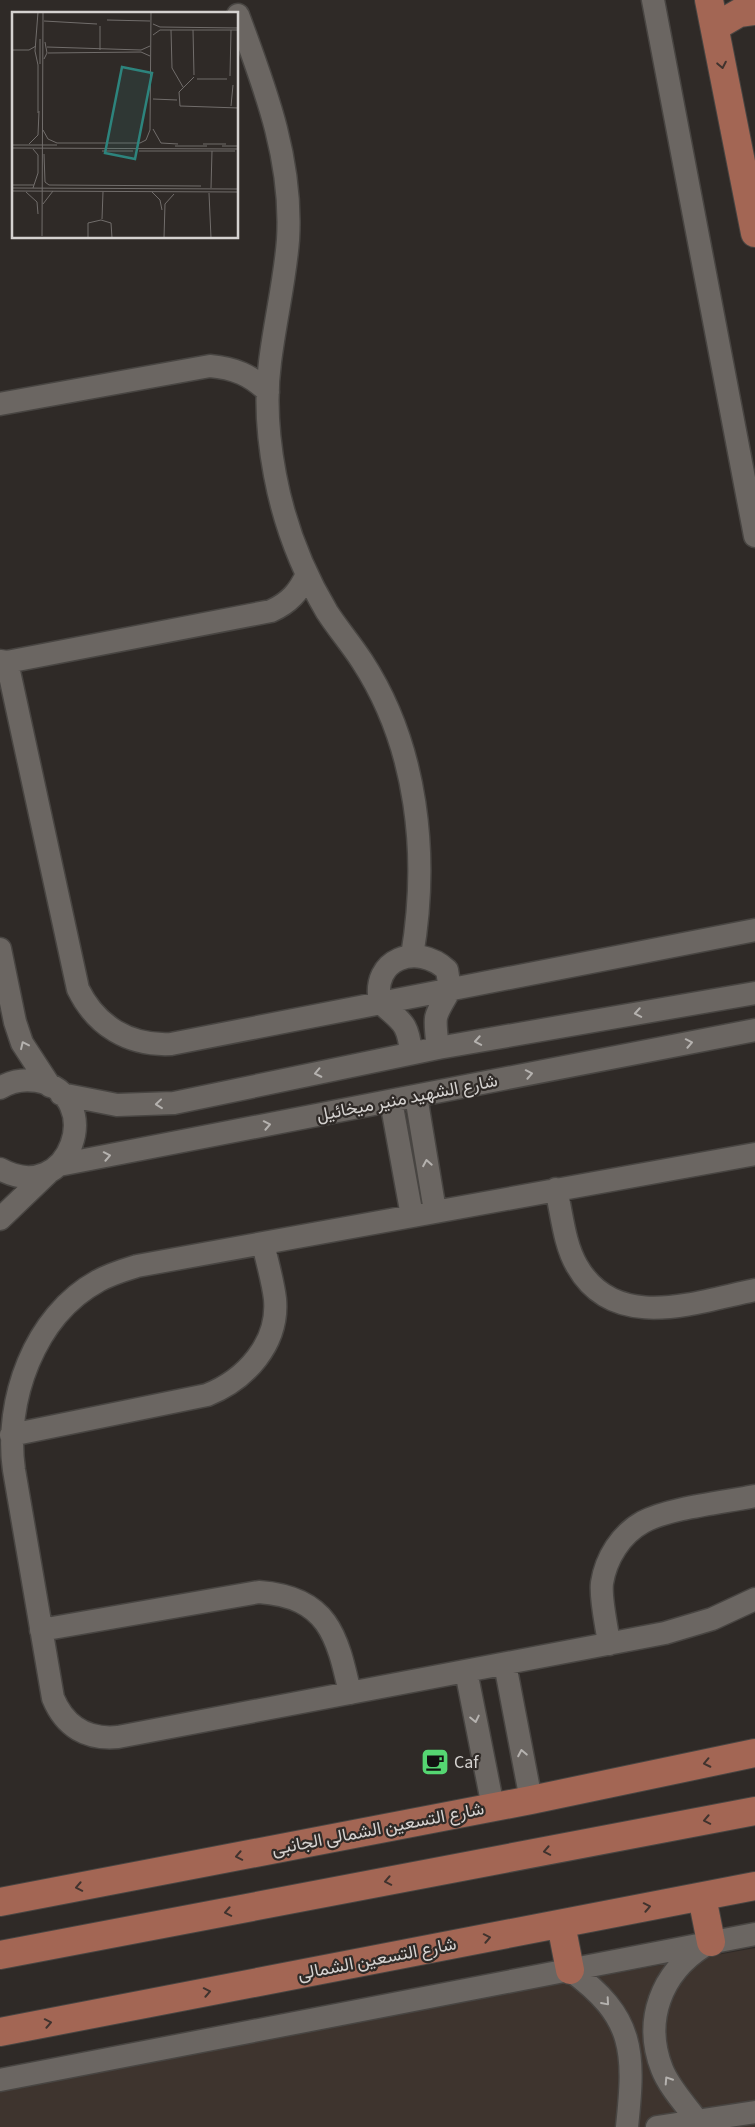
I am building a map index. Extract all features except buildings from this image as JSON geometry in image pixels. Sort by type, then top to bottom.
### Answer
[{"type":"main road","points":[[709,0],[755,234]]},
{"type":"main road","points":[[715,27],[739,14],[755,11]]},
{"type":"main road","name":"شارع التسعين الشمالى الجانبى","points":[[5,1895],[531,1800],[755,1753]]},
{"type":"main road","points":[[0,1955],[755,1811]]},
{"type":"main road","name":"شارع التسعين الشمالى","points":[[0,2032],[755,1886]]},
{"type":"main road","points":[[702,1897],[711,1942]]},
{"type":"main road","points":[[561,1924],[570,1970]]},
{"type":"street","points":[[232,0],[236,12]]},
{"type":"street","points":[[653,0],[755,536]]},
{"type":"street","points":[[239,20],[274,116],[285,173],[288,206],[288,240],[269,364],[270,448],[275,476],[289,531],[307,574],[327,612],[362,660],[376,687],[389,714],[408,771],[418,832],[420,863],[418,917],[412,956]]},
{"type":"street","points":[[0,404],[210,366],[237,371],[259,383],[268,392]]},
{"type":"street","points":[[307,574],[296,593],[288,601],[272,611],[4,662],[78,988],[97,1018],[118,1034],[131,1039],[157,1044],[450,990],[755,930]]},
{"type":"street","points":[[0,949],[15,1022],[22,1043],[74,1116],[76,1130],[74,1143],[68,1155],[0,1219]]},
{"type":"street","points":[[411,1053],[408,1033],[404,1024],[398,1016],[380,1002],[378,985],[381,976],[394,962],[412,956],[431,958],[447,970],[450,990]]},
{"type":"street","points":[[438,1048],[435,1016],[441,1000],[450,990]]},
{"type":"street","points":[[0,1088],[21,1080],[41,1082],[56,1090],[117,1105],[174,1103],[411,1053],[755,993]]},
{"type":"street","name":"شارع الشهيد منير ميخائيل","points":[[0,1169],[22,1177],[391,1101],[755,1030]]},
{"type":"street","points":[[416,1096],[435,1211]]},
{"type":"street","points":[[391,1101],[412,1216]]},
{"type":"street","points":[[755,1154],[137,1266],[98,1281],[80,1292],[52,1322],[31,1358],[17,1395],[11,1435],[14,1470],[53,1698],[58,1711],[67,1722],[91,1736],[105,1739],[118,1737],[610,1644],[688,1627],[720,1616],[755,1599]]},
{"type":"street","points":[[556,1189],[569,1245],[577,1266],[591,1285],[610,1299],[631,1307],[653,1309],[755,1290]]},
{"type":"street","points":[[11,1435],[207,1396],[234,1381],[248,1369],[260,1354],[274,1319],[275,1300],[264,1243]]},
{"type":"street","points":[[610,1644],[602,1585],[608,1559],[623,1538],[644,1522],[668,1514],[755,1496]]},
{"type":"street","points":[[41,1630],[260,1592],[278,1593],[298,1600],[310,1608],[330,1627],[340,1646],[350,1693]]},
{"type":"street","points":[[505,1664],[531,1800]]},
{"type":"street","points":[[466,1671],[493,1807]]},
{"type":"street","points":[[0,2080],[755,1934]]},
{"type":"street","points":[[696,2120],[662,2070],[655,2046],[654,2021],[660,1996],[672,1974],[689,1955],[711,1942]]},
{"type":"street","points":[[570,1970],[594,1987],[613,2009],[627,2035],[632,2059],[627,2127]]},
{"type":"street","points":[[657,2127],[755,2112]]},
{"type":"shaded area","points":[[755,1948],[755,2127],[0,2127],[0,2085]]},
{"type":"place","name":"Caf","points":[[435,1762]]}]
